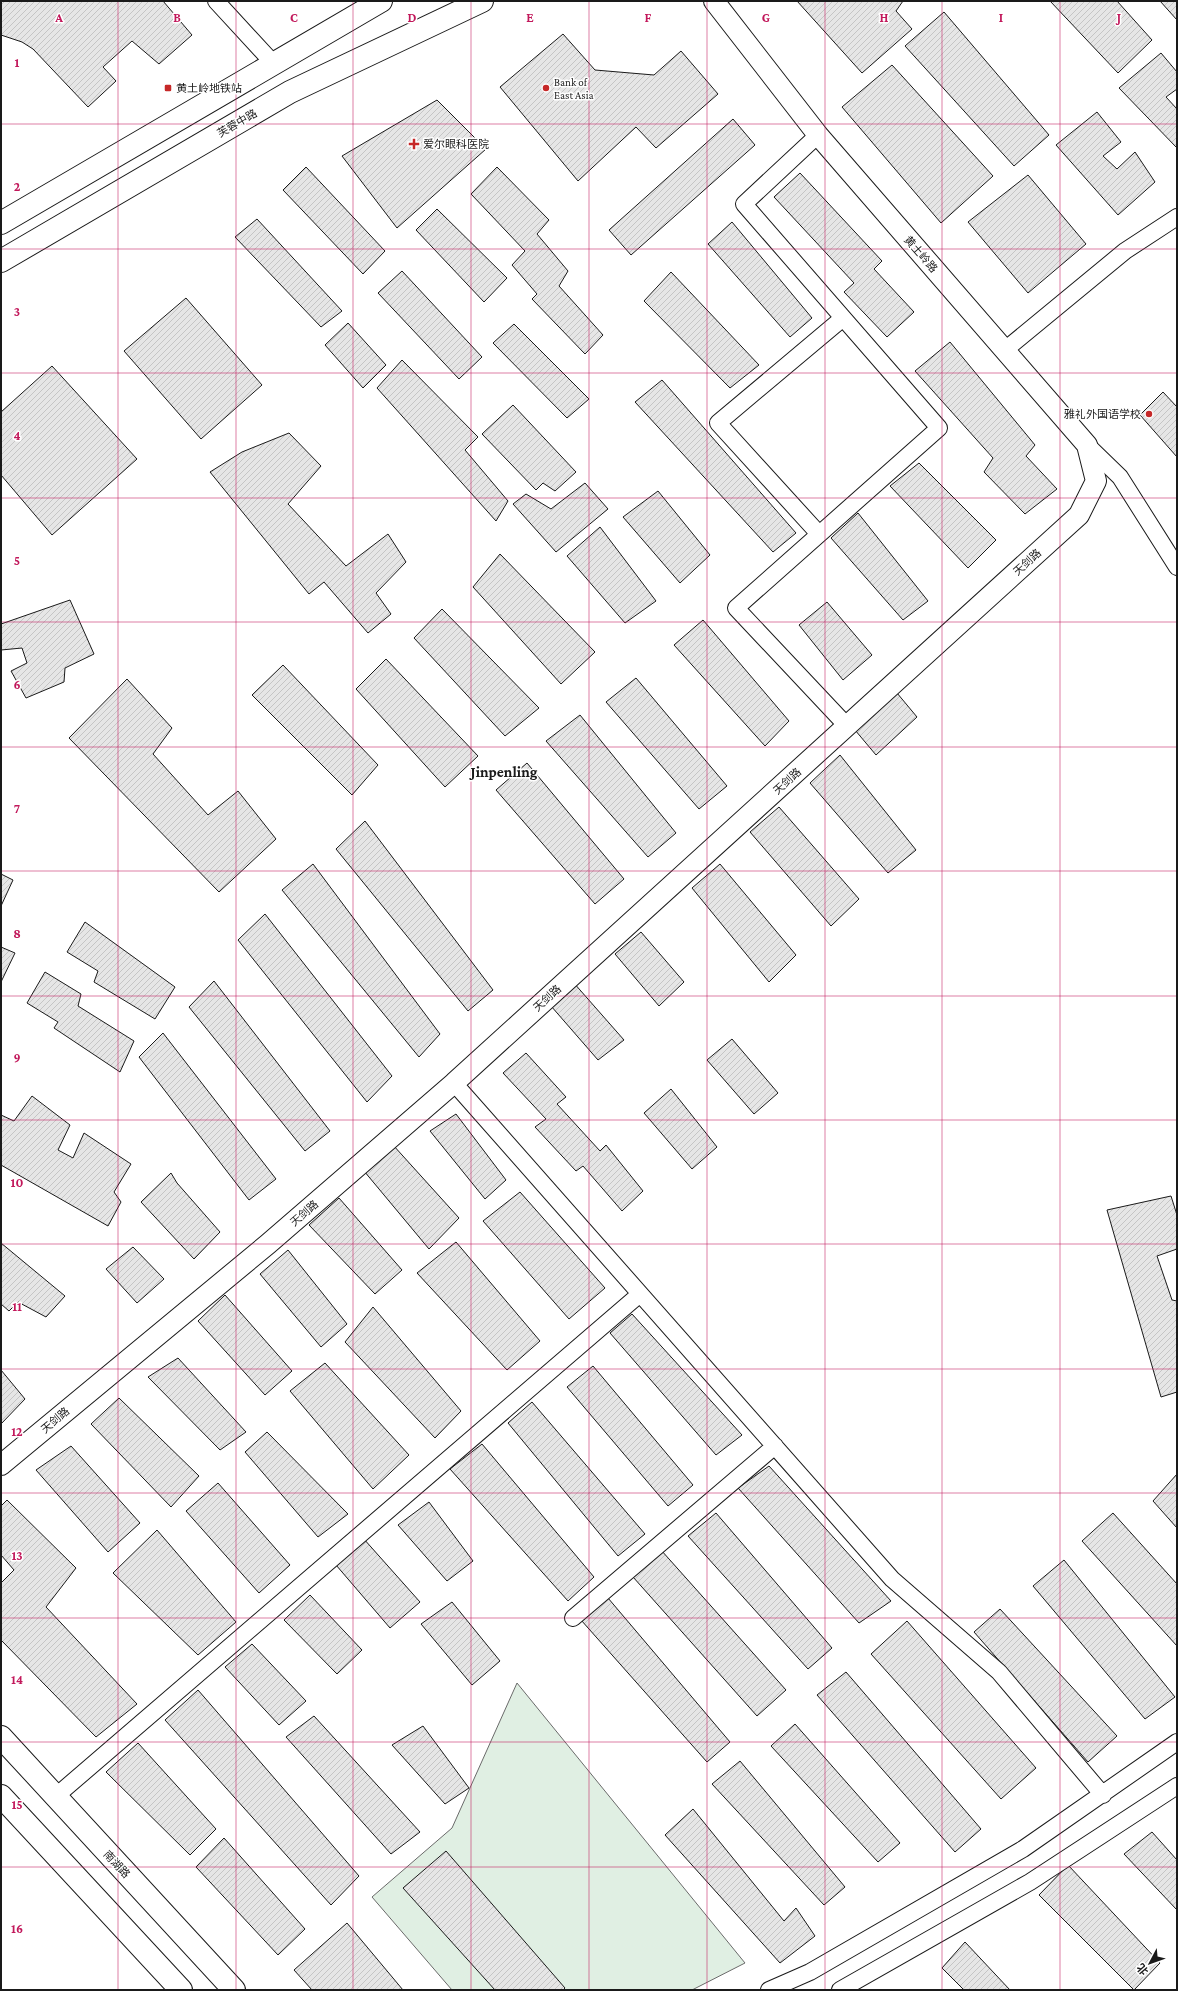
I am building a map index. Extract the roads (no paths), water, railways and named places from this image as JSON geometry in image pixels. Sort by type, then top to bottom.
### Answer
[{"type":"main road","points":[[1,223],[381,1]]},
{"type":"main road","name":"芙蓉中路","points":[[1,261],[290,92],[482,1]]},
{"type":"main road","name":"南湖路","points":[[1,1737],[234,1990]]},
{"type":"main road","points":[[1,1796],[181,1990]]},
{"type":"street","points":[[216,1],[274,64]]},
{"type":"street","name":"黄土岭路","points":[[714,1],[818,135],[1087,445],[1096,481],[1079,515]]},
{"type":"street","points":[[818,135],[744,204],[939,428],[736,608],[847,726]]},
{"type":"street","points":[[1005,350],[1125,251],[1177,217]]},
{"type":"street","points":[[819,534],[718,423],[843,318]]},
{"type":"street","points":[[1087,445],[1120,477],[1177,567]]},
{"type":"street","name":"天剑路","points":[[1,1465],[268,1244],[454,1083],[1079,515]]},
{"type":"street","points":[[454,1083],[892,1579],[999,1672],[1102,1795]]},
{"type":"street","points":[[55,1797],[640,1294]]},
{"type":"street","points":[[572,1618],[775,1446]]},
{"type":"street","points":[[769,1990],[810,1972],[1023,1849],[1177,1742]]},
{"type":"street","points":[[840,1990],[1030,1882],[1177,1786]]},
{"type":"place","name":"黄土岭地铁站","points":[[168,88]]},
{"type":"place","name":"Bank of East Asia","points":[[546,88]]},
{"type":"place","name":"爱尔眼科医院","points":[[414,144]]},
{"type":"place","name":"雅礼外国语学校","points":[[1149,414]]},
{"type":"district","name":"Jinpenling","points":[[504,772]]}]
